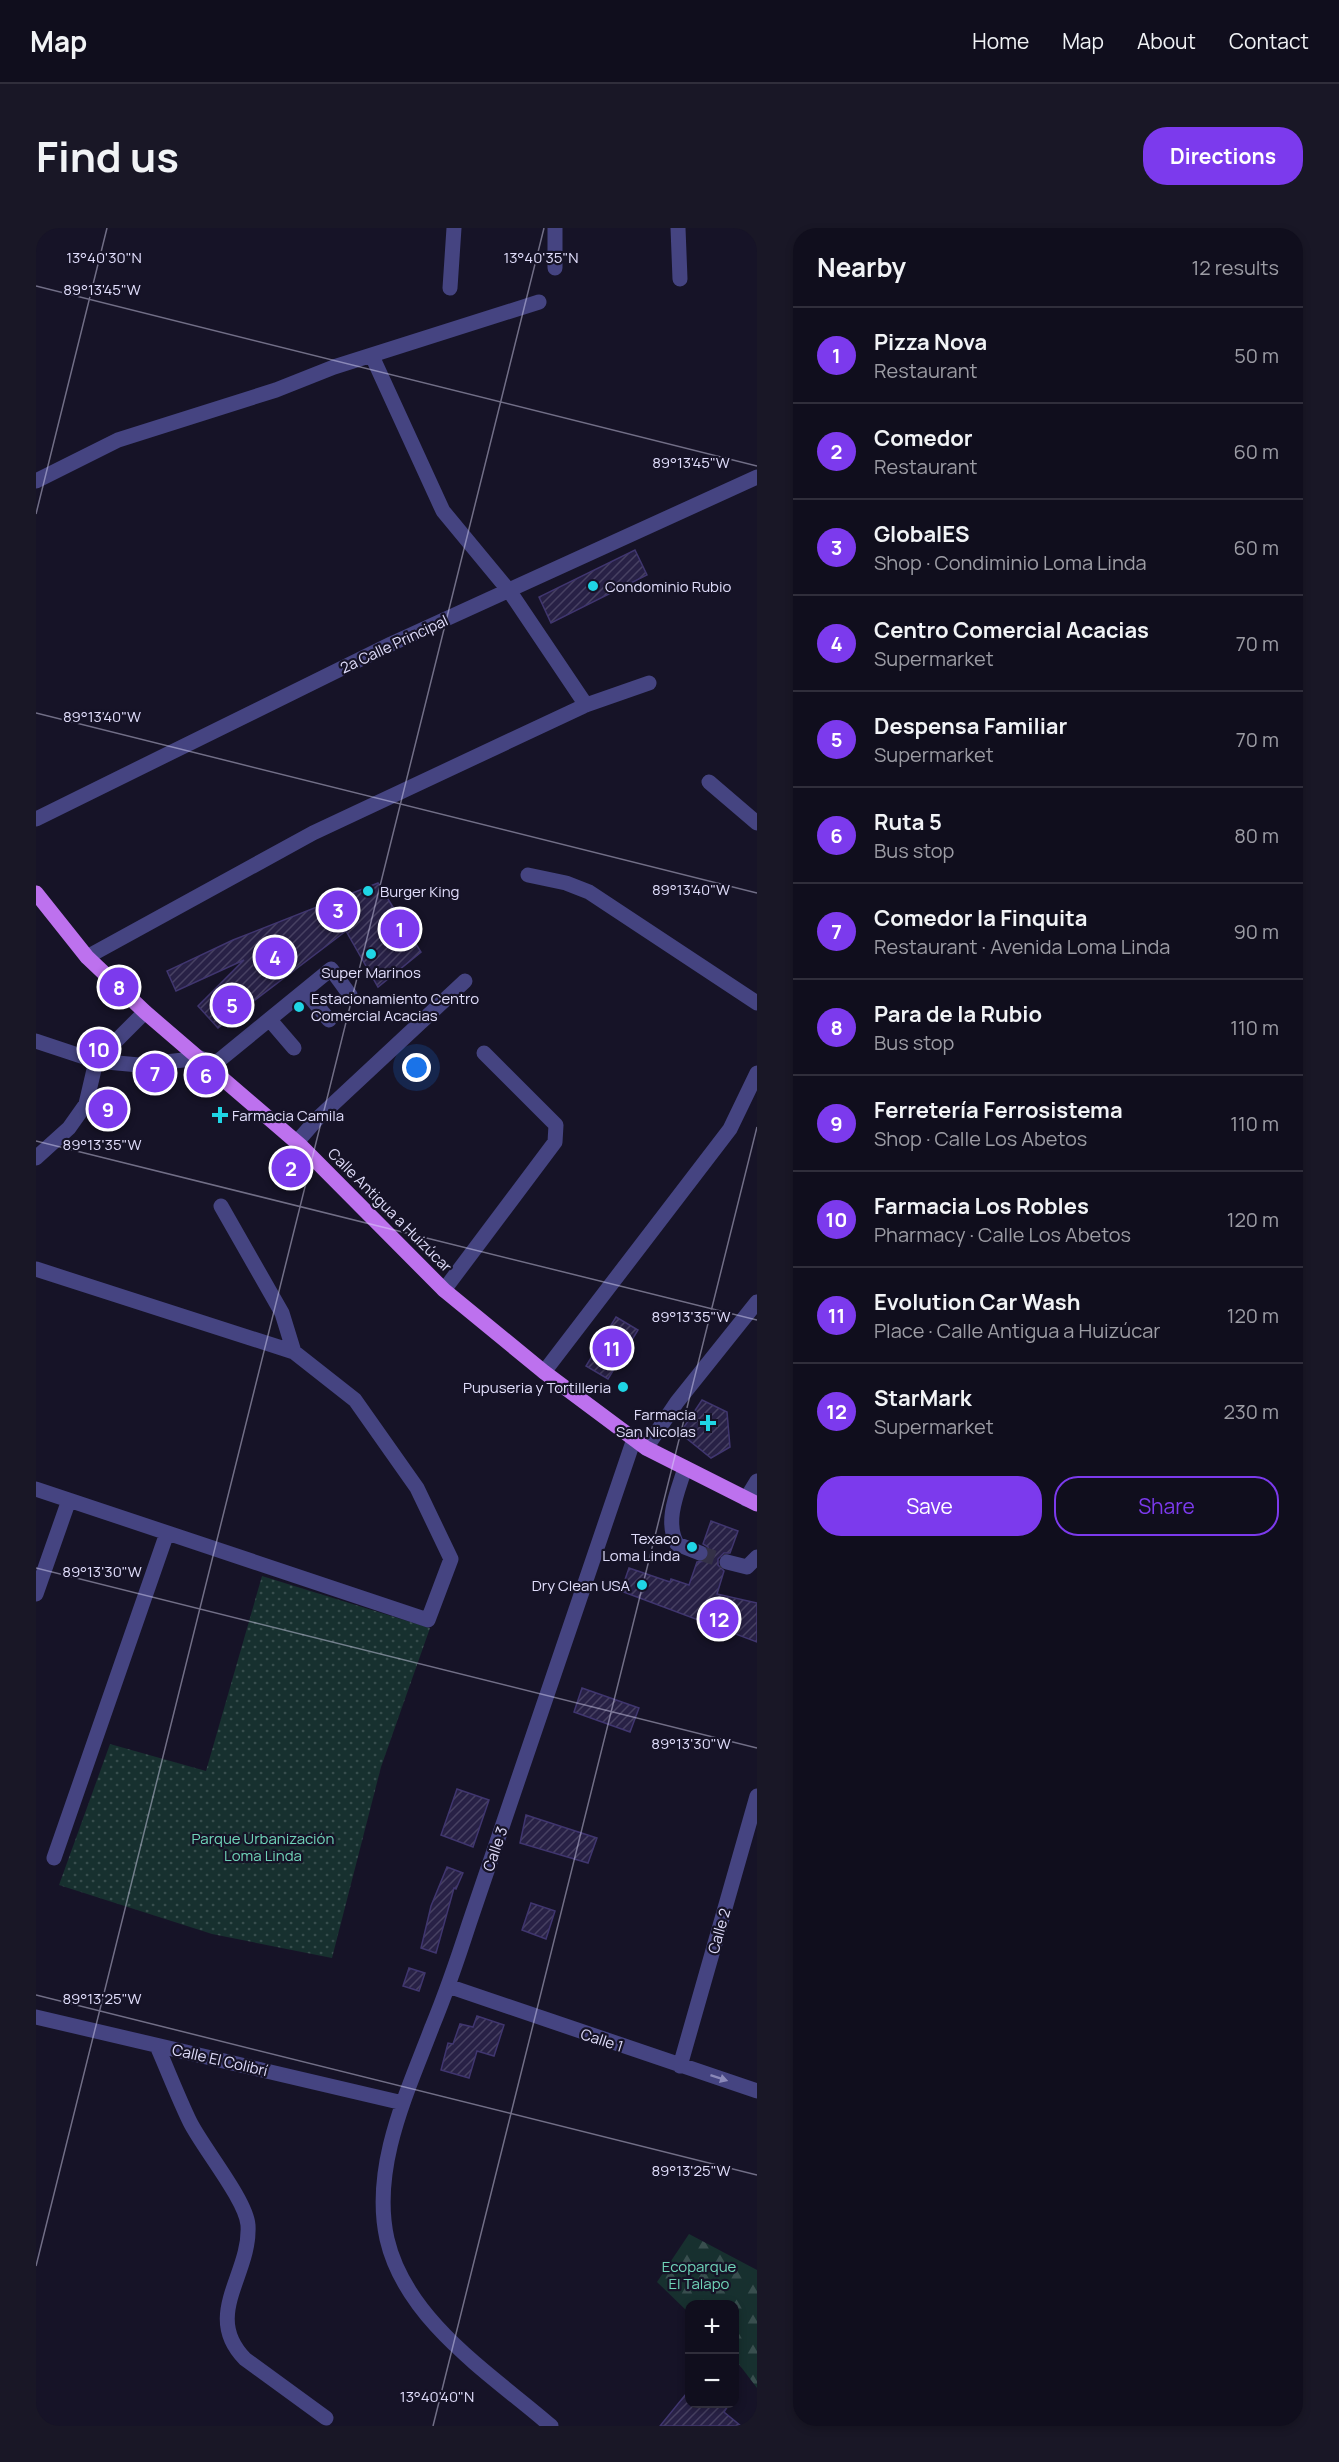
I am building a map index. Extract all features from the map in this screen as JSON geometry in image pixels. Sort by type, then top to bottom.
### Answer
[{"type":"main road","name":"Calle Antigua a Huizúcar","points":[[36,893],[87,957],[145,1012],[297,1142],[444,1290],[544,1372],[640,1443],[751,1501]]},
{"type":"street","points":[[450,288],[454,228]]},
{"type":"street","points":[[555,228],[555,268]]},
{"type":"street","points":[[678,228],[680,279]]},
{"type":"street","points":[[36,481],[118,440],[483,318],[539,302]]},
{"type":"street","points":[[372,356],[443,511],[510,592],[586,705]]},
{"type":"street","name":"2a Calle Principal","points":[[36,819],[330,673],[757,477]]},
{"type":"street","points":[[87,957],[313,833],[586,705],[650,683]]},
{"type":"street","points":[[709,782],[757,823]]},
{"type":"street","points":[[528,875],[566,883],[589,892],[757,1003]]},
{"type":"street","points":[[36,1041],[96,1061],[139,1065],[206,1063],[270,1020],[331,969],[350,995]]},
{"type":"street","points":[[297,1142],[317,1119],[465,981]]},
{"type":"street","points":[[305,991],[329,1020]]},
{"type":"street","points":[[36,1158],[69,1128],[86,1104],[96,1061],[145,1012]]},
{"type":"street","points":[[270,1020],[294,1048]]},
{"type":"street","points":[[444,1290],[555,1142],[556,1125],[484,1053]]},
{"type":"street","points":[[544,1372],[730,1129],[757,1073]]},
{"type":"street","points":[[221,1206],[282,1313],[294,1352]]},
{"type":"street","points":[[36,1269],[294,1352],[355,1400],[417,1488],[451,1559],[428,1620],[36,1489]]},
{"type":"street","name":"Calle 3","points":[[551,2426],[438,2330],[394,2262],[383,2216],[383,2191],[403,2103],[448,1986],[640,1443],[677,1402],[757,1302]]},
{"type":"street","points":[[685,1468],[672,1515],[671,1529],[677,1544],[700,1552]]},
{"type":"street","points":[[751,1501],[757,1481]]},
{"type":"street","points":[[36,1594],[69,1500]]},
{"type":"street","points":[[54,1858],[167,1533]]},
{"type":"street","points":[[727,1562],[747,1567],[757,1557]]},
{"type":"street","name":"Calle 2","points":[[680,2066],[757,1796]]},
{"type":"street","name":"Calle 1","points":[[448,1986],[757,2091]]},
{"type":"street","name":"Calle El Colibrí","points":[[36,2018],[403,2103]]},
{"type":"street","points":[[157,2046],[190,2122],[246,2214],[246,2241],[227,2312],[227,2335],[233,2348],[245,2359],[326,2418]]},
{"type":"green space","name":"Parque Urbanización Loma Linda","points":[[262,1576],[430,1628],[381,1767],[332,1958],[212,1934],[59,1885],[110,1744],[206,1771]]},
{"type":"green space","name":"Ecoparque El Talapo","points":[[689,2234],[757,2270],[757,2388],[739,2364],[739,2300],[685,2300],[685,2309],[657,2282]]},
{"type":"building","name":"Condominio Rubio","points":[[635,550],[647,575],[551,623],[539,597]]},
{"type":"building","points":[[378,883],[421,952],[378,987],[346,931],[218,1028],[198,1006],[244,960],[176,991],[167,971],[233,940]]},
{"type":"building","points":[[616,1317],[638,1330],[608,1379],[586,1366]]},
{"type":"building","name":"Farmacia San Nicolas","points":[[702,1400],[727,1412],[730,1447],[711,1458],[680,1433]]},
{"type":"building","points":[[711,1521],[738,1531],[730,1553],[724,1553],[718,1559],[718,1565],[724,1571],[717,1594],[757,1603],[757,1642],[621,1591],[629,1568],[670,1582],[671,1579],[689,1585],[697,1562],[706,1561],[709,1556],[708,1547],[703,1544]]},
{"type":"building","points":[[582,1688],[639,1708],[630,1732],[574,1712]]},
{"type":"building","points":[[457,1789],[489,1800],[473,1847],[441,1835]]},
{"type":"building","points":[[526,1815],[597,1838],[588,1863],[520,1843]]},
{"type":"building","points":[[447,1867],[463,1873],[456,1889],[454,1888],[436,1953],[421,1948],[431,1906]]},
{"type":"building","points":[[531,1903],[555,1911],[546,1939],[522,1930]]},
{"type":"building","points":[[409,1968],[425,1973],[419,1991],[403,1986]]},
{"type":"building","points":[[477,2016],[504,2025],[494,2056],[477,2051],[469,2078],[441,2070],[448,2043],[453,2044],[460,2024],[473,2027]]},
{"type":"building","points":[[685,2395],[685,2408],[727,2408],[724,2412],[741,2426],[660,2426]]},
{"type":"tunnel","points":[[700,1553],[727,1562]]},
{"type":"place","name":"Condominio Rubio","points":[[593,586]]},
{"type":"place","name":"Burger King","points":[[368,891]]},
{"type":"place","name":"GlobalES","points":[[338,910]]},
{"type":"place","name":"Pizza Nova","points":[[400,929]]},
{"type":"place","name":"Super Marinos","points":[[371,954]]},
{"type":"place","name":"Centro Comercial Acacias","points":[[275,957]]},
{"type":"place","name":"Para de la Rubio","points":[[119,987]]},
{"type":"place","name":"Despensa Familiar","points":[[232,1005]]},
{"type":"place","name":"Estacionamiento Centro Comercial Acacias","points":[[299,1007]]},
{"type":"place","name":"Farmacia Los Robles","points":[[99,1049]]},
{"type":"place","name":"Comedor la Finquita","points":[[155,1073]]},
{"type":"place","name":"Ruta 5","points":[[206,1075]]},
{"type":"place","name":"Ferretería Ferrosistema","points":[[108,1109]]},
{"type":"place","name":"Farmacia Camila","points":[[220,1115]]},
{"type":"place","name":"Comedor","points":[[291,1168]]},
{"type":"place","name":"Evolution Car Wash","points":[[612,1348]]},
{"type":"place","name":"Pupuseria y Tortilleria","points":[[623,1387]]},
{"type":"place","name":"Farmacia San Nicolas","points":[[708,1423]]},
{"type":"place","name":"Texaco Loma Linda","points":[[692,1547]]},
{"type":"place","name":"Dry Clean USA","points":[[642,1585]]},
{"type":"place","name":"StarMark","points":[[719,1619]]}]
